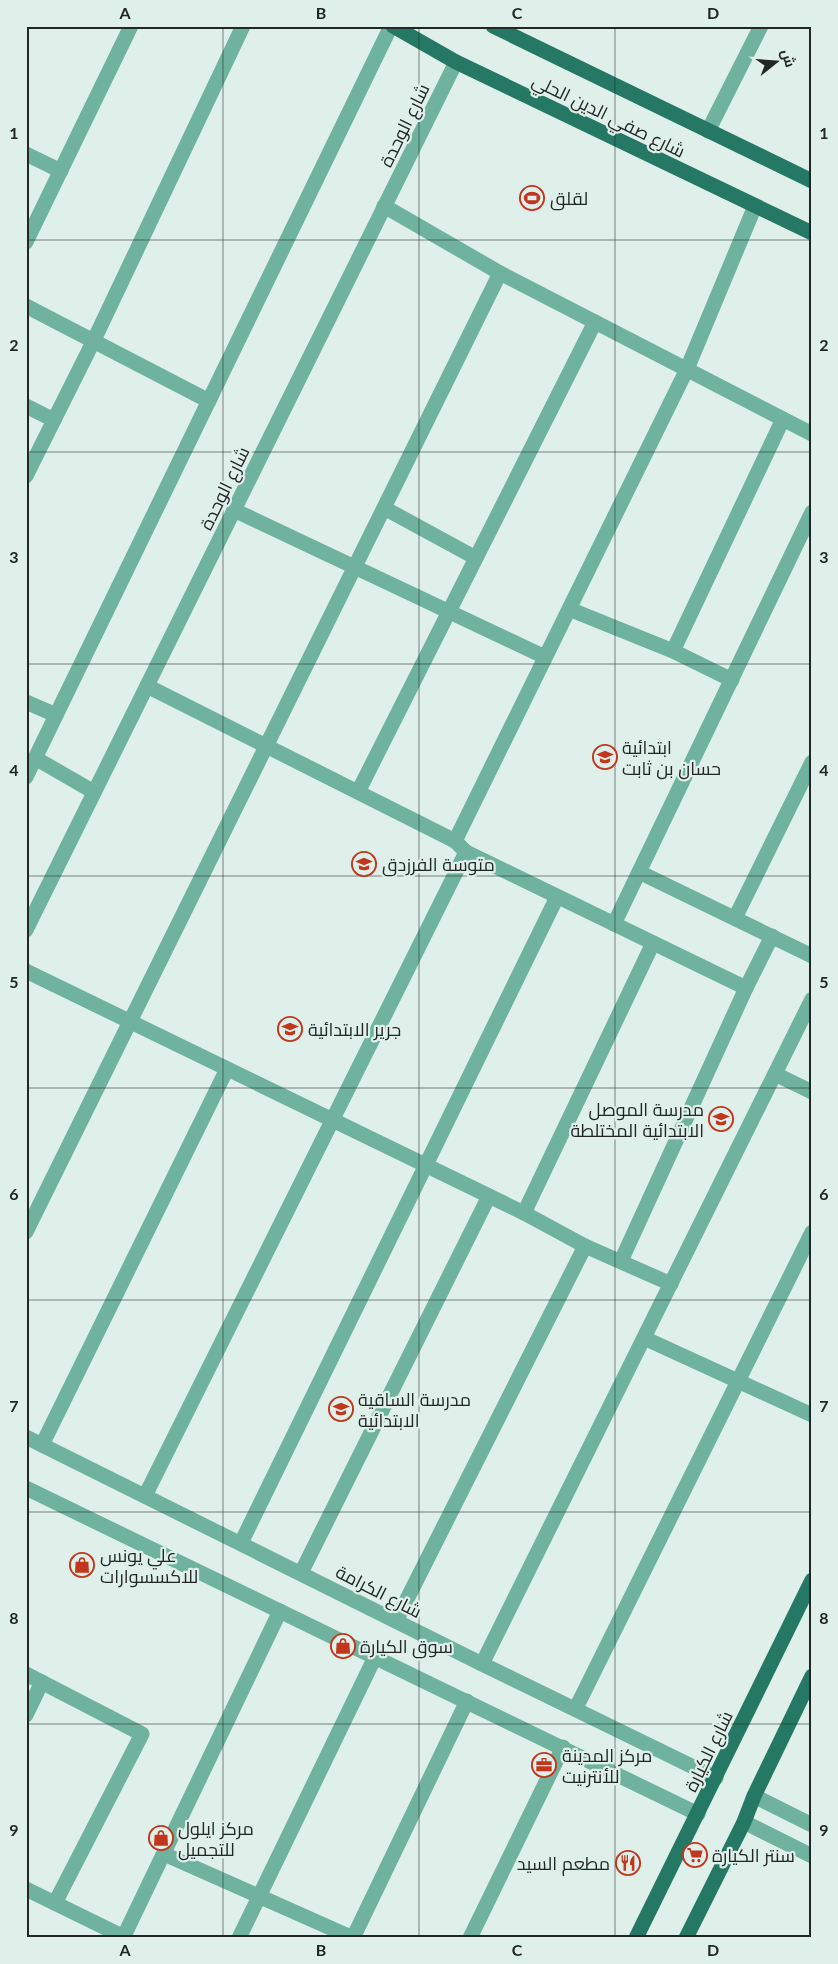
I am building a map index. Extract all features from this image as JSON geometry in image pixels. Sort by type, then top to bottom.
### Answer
[{"type":"main road","name":"شارع صفي الدين الحلي","points":[[392,26],[456,62],[812,233]]},
{"type":"main road","name":"شارع صفي الدين الحلي","points":[[493,26],[812,181]]},
{"type":"main road","name":"شارع الكيارة","points":[[636,1938],[812,1580]]},
{"type":"main road","points":[[686,1938],[744,1822],[754,1796],[812,1676]]},
{"type":"street","points":[[26,242],[131,26]]},
{"type":"street","points":[[26,476],[94,340],[243,26]]},
{"type":"street","points":[[26,777],[392,26]]},
{"type":"street","points":[[708,131],[761,26]]},
{"type":"street","name":"شارع الوحدة","points":[[26,930],[456,62]]},
{"type":"street","points":[[26,154],[61,171]]},
{"type":"street","points":[[384,206],[500,273],[812,434]]},
{"type":"street","points":[[455,841],[686,369],[755,206]]},
{"type":"street","points":[[26,1232],[500,273]]},
{"type":"street","points":[[26,306],[209,401]]},
{"type":"street","points":[[358,792],[595,322]]},
{"type":"street","points":[[26,406],[54,420]]},
{"type":"street","points":[[673,651],[783,419]]},
{"type":"street","points":[[384,508],[476,558]]},
{"type":"street","points":[[234,510],[545,657]]},
{"type":"street","points":[[614,924],[732,680],[806,537],[812,512]]},
{"type":"street","points":[[568,609],[673,651],[732,680]]},
{"type":"street","points":[[147,686],[455,841],[466,852],[746,988]]},
{"type":"street","points":[[26,702],[56,715]]},
{"type":"street","points":[[35,758],[94,792]]},
{"type":"street","points":[[735,918],[812,762]]},
{"type":"street","points":[[145,1496],[466,852]]},
{"type":"street","points":[[638,872],[812,956]]},
{"type":"street","points":[[241,1543],[557,897]]},
{"type":"street","points":[[621,1260],[746,988],[772,936]]},
{"type":"street","points":[[524,1213],[653,943]]},
{"type":"street","points":[[26,971],[524,1213],[585,1246],[621,1260],[671,1284]]},
{"type":"street","points":[[482,1664],[812,999]]},
{"type":"street","points":[[42,1445],[227,1069]]},
{"type":"street","points":[[775,1074],[812,1092]]},
{"type":"street","points":[[301,1573],[489,1196]]},
{"type":"street","points":[[576,1708],[812,1232]]},
{"type":"street","points":[[396,1621],[585,1246]]},
{"type":"street","points":[[644,1338],[812,1415]]},
{"type":"street","name":"شارع الكرامة","points":[[26,1437],[716,1778]]},
{"type":"street","points":[[26,1488],[698,1814]]},
{"type":"street","points":[[26,1889],[123,1937],[280,1611]]},
{"type":"street","points":[[239,1938],[376,1657]]},
{"type":"street","points":[[26,1674],[142,1734],[55,1904]]},
{"type":"street","points":[[26,1714],[42,1682]]},
{"type":"street","points":[[164,1854],[353,1938],[467,1701]]},
{"type":"street","points":[[470,1938],[563,1747]]},
{"type":"street","points":[[754,1796],[812,1825]]},
{"type":"street","points":[[744,1822],[812,1856]]},
{"type":"place","name":"لقلق","points":[[532,198]]},
{"type":"place","name":"ابتدائية حسان بن ثابت","points":[[605,757]]},
{"type":"place","name":"متوسة الفرزدق","points":[[364,864]]},
{"type":"place","name":"جرير الابتدائية","points":[[290,1029]]},
{"type":"place","name":"مدرسة الموصل الابتدائية المختلطة","points":[[721,1119]]},
{"type":"place","name":"مدرسة الساقية الابتدائية","points":[[341,1409]]},
{"type":"place","name":"علي يونس للاكسسوارات","points":[[82,1565]]},
{"type":"place","name":"سوق الكيارة","points":[[343,1646]]},
{"type":"place","name":"مركز المدينة للأنترنيت","points":[[544,1765]]},
{"type":"place","name":"مركز ايلول للتجميل","points":[[161,1838]]},
{"type":"place","name":"سنتر الكيارة","points":[[695,1855]]},
{"type":"place","name":"مطعم السيد","points":[[628,1863]]}]
